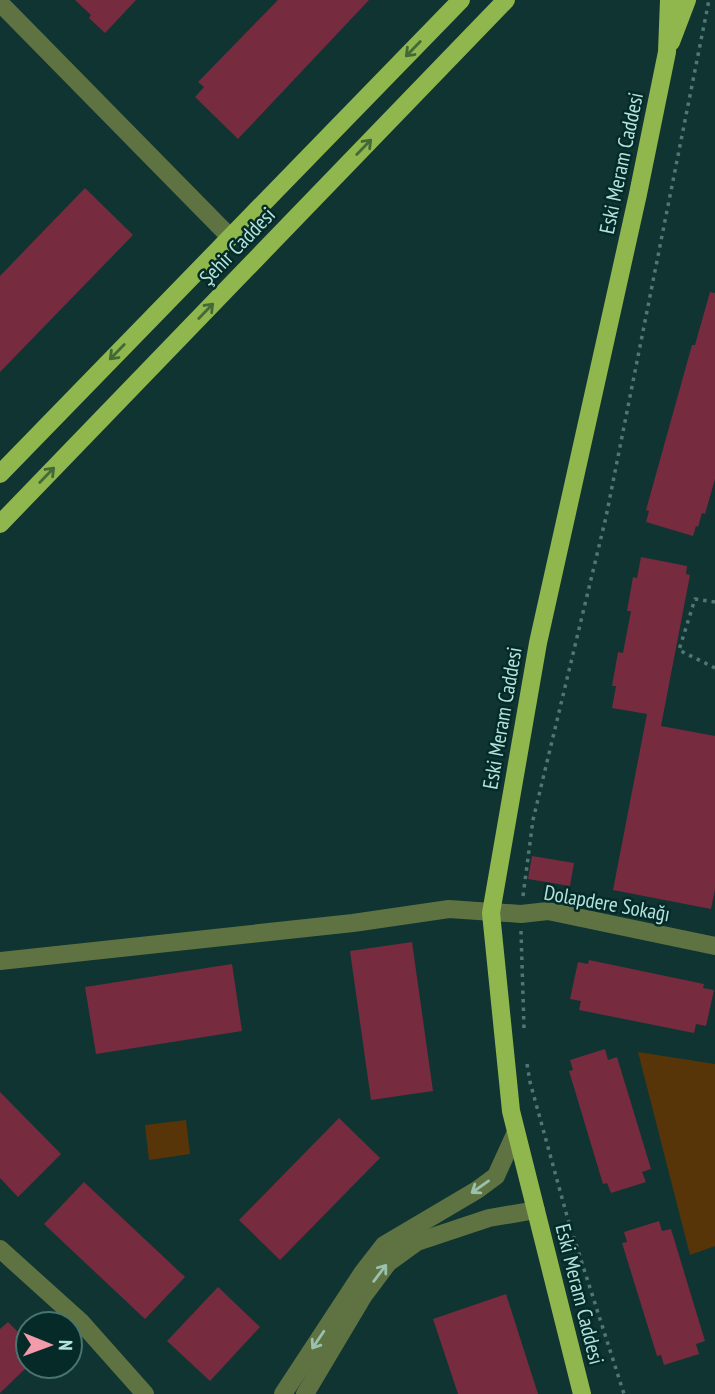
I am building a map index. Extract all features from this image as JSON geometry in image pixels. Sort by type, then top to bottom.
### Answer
[{"type":"main road","name":"Şehir Caddesi","points":[[0,474],[461,0]]},
{"type":"main road","name":"Şehir Caddesi","points":[[0,524],[506,0]]},
{"type":"main road","name":"Eski Meram Caddesi","points":[[582,1394],[511,1111],[491,913],[538,643],[667,52],[669,0]]},
{"type":"main road","name":"Eski Meram Caddesi","points":[[667,52],[687,0]]},
{"type":"street","points":[[0,3],[229,236]]},
{"type":"street","name":"Dolapdere Sokağı","points":[[0,961],[353,923],[449,909],[521,914],[548,911],[715,946]]},
{"type":"street","points":[[284,1394],[363,1272],[384,1245],[496,1176],[516,1132]]},
{"type":"street","points":[[305,1394],[364,1295],[388,1263],[417,1242],[489,1218],[536,1210]]},
{"type":"street","points":[[0,1249],[81,1322],[145,1394]]},
{"type":"path","points":[[524,1035],[521,914],[533,820],[606,517],[709,0]]},
{"type":"path","points":[[715,603],[695,599],[679,650],[715,668]]},
{"type":"path","points":[[527,1059],[530,1082],[566,1216],[624,1394]]},
{"type":"shaded area","points":[[638,1052],[715,1064],[715,1246],[690,1255]]},
{"type":"shaded area","points":[[186,1120],[190,1154],[149,1160],[145,1125]]},
{"type":"building","points":[[75,0],[136,0],[105,33]]},
{"type":"building","points":[[278,0],[369,0],[238,139],[195,97],[204,87],[198,82]]},
{"type":"building","points":[[85,188],[133,235],[0,372],[0,276]]},
{"type":"building","points":[[710,292],[715,293],[715,479],[705,514],[702,513],[693,536],[646,522],[649,511],[646,510],[692,345],[695,345]]},
{"type":"building","points":[[641,557],[687,566],[686,574],[690,575],[661,726],[715,736],[715,889],[711,909],[613,890],[647,714],[612,708],[616,686],[612,686],[618,652],[623,653],[631,611],[627,611],[633,577],[637,578]]},
{"type":"building","points":[[532,856],[574,863],[570,886],[528,879]]},
{"type":"building","points":[[412,942],[433,1091],[371,1100],[350,951]]},
{"type":"building","points":[[589,960],[704,984],[703,988],[714,990],[706,1026],[696,1024],[694,1033],[579,1010],[581,1001],[570,999],[578,962],[588,964]]},
{"type":"building","points":[[232,964],[242,1031],[96,1054],[85,987]]},
{"type":"building","points":[[605,1049],[608,1060],[617,1057],[651,1169],[642,1172],[646,1182],[611,1193],[607,1183],[603,1184],[569,1071],[573,1070],[570,1060]]},
{"type":"building","points":[[0,1092],[61,1154],[18,1197],[0,1178]]},
{"type":"building","points":[[339,1118],[380,1158],[280,1260],[239,1220]]},
{"type":"building","points":[[84,1182],[185,1277],[145,1319],[44,1224]]},
{"type":"building","points":[[659,1221],[662,1231],[671,1229],[705,1341],[696,1344],[699,1354],[664,1365],[661,1355],[657,1356],[622,1243],[627,1242],[624,1232]]},
{"type":"building","points":[[218,1287],[260,1327],[210,1381],[167,1341]]},
{"type":"building","points":[[506,1294],[538,1394],[458,1394],[433,1319]]},
{"type":"building","points":[[8,1322],[14,1328],[14,1380],[0,1393],[0,1329]]}]
